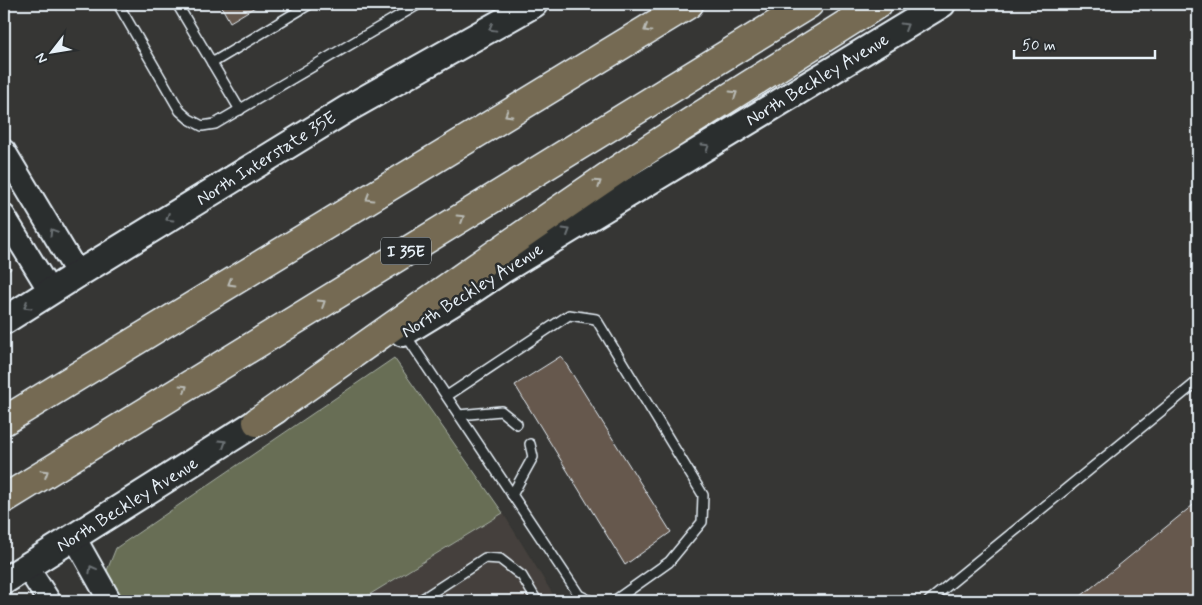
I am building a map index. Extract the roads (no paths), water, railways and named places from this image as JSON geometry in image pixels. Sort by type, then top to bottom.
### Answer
[{"type":"highway","points":[[4,421],[689,4]]},
{"type":"highway","name":"I 35E","points":[[4,498],[809,4]]},
{"type":"highway","points":[[257,422],[474,267],[623,166],[878,4]]},
{"type":"main road","name":"North Interstate 35E","points":[[4,321],[347,109],[534,4]]},
{"type":"main road","name":"North Beckley Avenue","points":[[4,581],[509,266],[942,4]]},
{"type":"street","points":[[4,151],[78,274]]},
{"type":"street","points":[[4,216],[50,291]]},
{"type":"street","points":[[74,537],[110,601]]},
{"type":"street","points":[[27,566],[49,601]]},
{"type":"lane","points":[[118,4],[180,111],[189,119],[202,126],[216,124],[419,4]]},
{"type":"lane","points":[[177,4],[240,110]]},
{"type":"lane","points":[[212,63],[310,4]]},
{"type":"lane","points":[[447,396],[569,315],[596,319],[703,495],[702,522],[669,562],[614,601]]},
{"type":"lane","points":[[404,332],[579,595],[591,601]]},
{"type":"lane","points":[[929,601],[1198,381]]},
{"type":"lane","points":[[459,415],[501,411],[517,424]]},
{"type":"lane","points":[[512,494],[532,458],[530,444]]},
{"type":"lane","points":[[418,601],[485,558],[500,559],[522,576],[537,601]]}]
